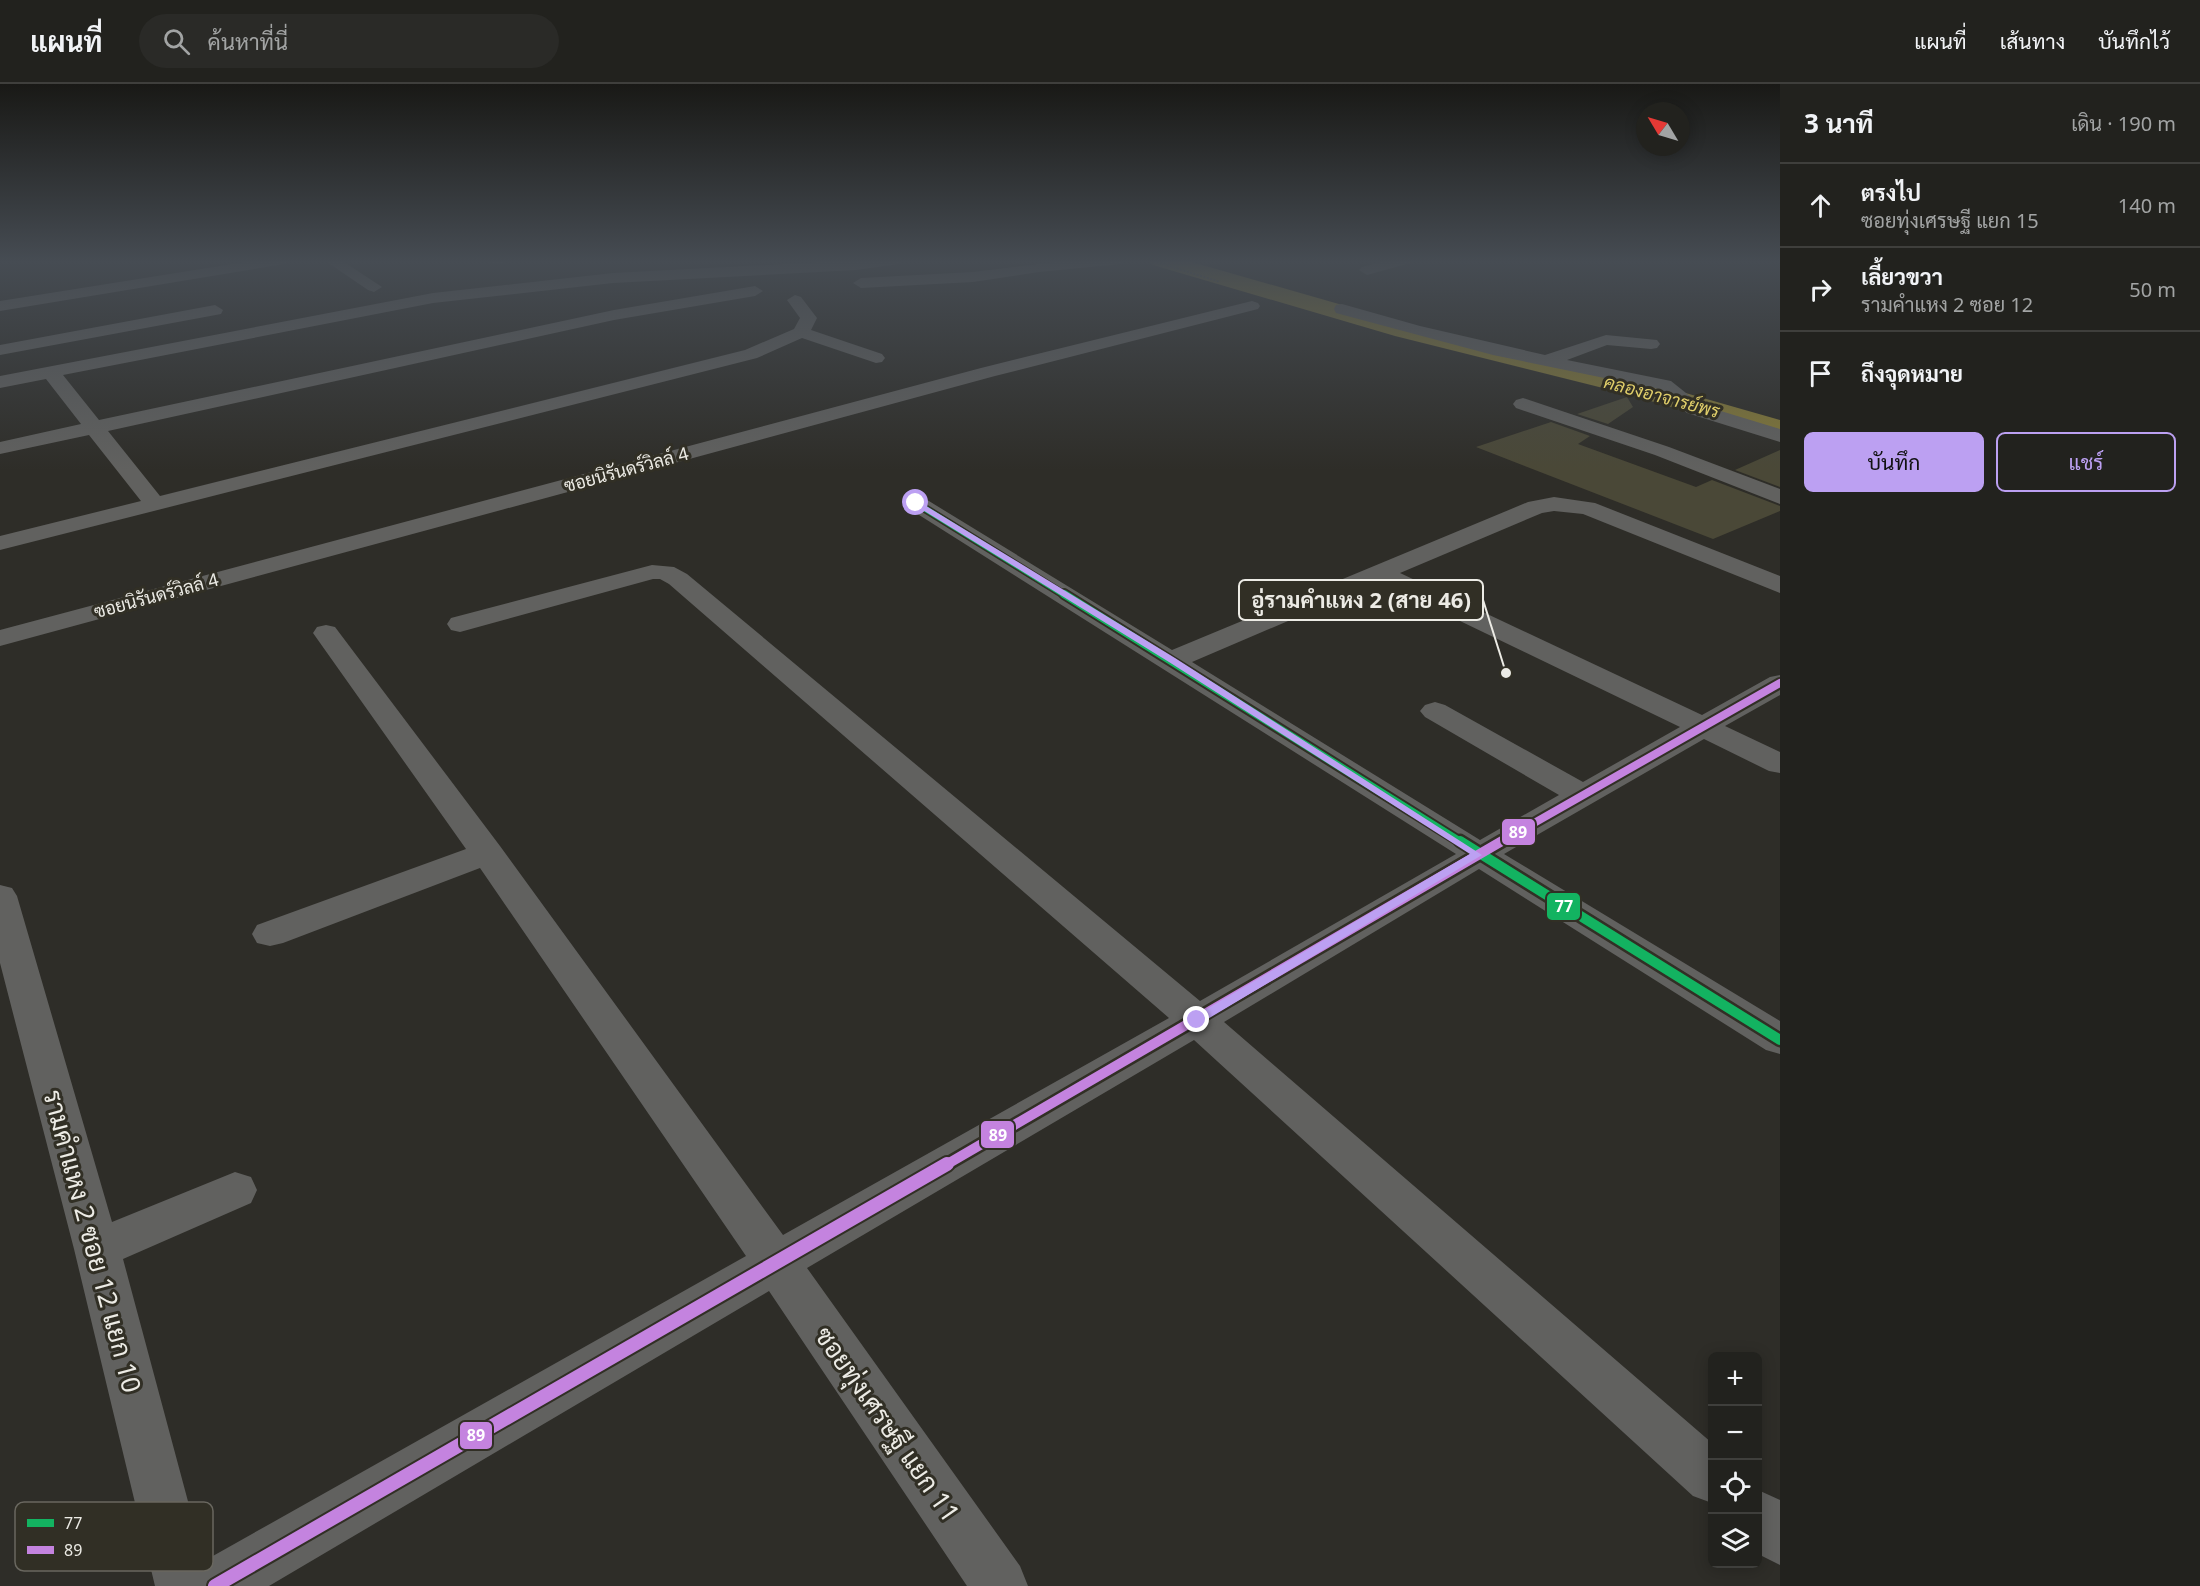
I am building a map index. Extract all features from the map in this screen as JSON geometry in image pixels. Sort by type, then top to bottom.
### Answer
[{"type":"street","points":[[0,350],[121,330]]},
{"type":"street","points":[[0,382],[273,330]]},
{"type":"street","points":[[0,448],[545,330]]},
{"type":"street","name":"ซอยนิรันดร์วิลล์ 4","points":[[0,638],[976,375],[1156,330]]},
{"type":"street","points":[[1414,330],[1664,385],[1674,389],[1681,398],[1704,412],[1780,436]]},
{"type":"street","points":[[0,543],[743,356],[769,348],[801,332],[876,358]]},
{"type":"street","points":[[1549,360],[1606,340],[1651,344]]},
{"type":"street","points":[[51,373],[97,428],[155,504]]},
{"type":"street","points":[[1523,404],[1662,451],[1780,497]]},
{"type":"street","points":[[916,503],[1172,660],[1478,855],[1780,1040]]},
{"type":"street","points":[[1172,660],[1536,507],[1554,504],[1572,504],[1587,508],[1780,585]]},
{"type":"street","points":[[460,624],[652,572],[665,572],[678,579],[1197,1020],[1708,1473]]},
{"type":"street","points":[[1380,573],[1780,764]]},
{"type":"street","name":"ซอยทุ่งเศรษฐี แยก 11","points":[[326,633],[488,853],[776,1262],[1000,1586]]},
{"type":"street","points":[[215,1586],[1197,1020],[1478,855],[1780,683]]},
{"type":"street","points":[[1435,711],[1582,795]]},
{"type":"street","points":[[270,934],[488,853]]},
{"type":"street","name":"รามคำแหง 2 ซอย 12 แยก 10","points":[[0,896],[97,1250],[162,1502]]},
{"type":"street","points":[[97,1250],[235,1190]]},
{"type":"street","points":[[1762,1521],[1780,1537]]},
{"type":"street","name":"รามคำแหง 2 ซอย 12 แยก 10","points":[[179,1571],[183,1586]]},
{"type":"building","points":[[1627,397],[1633,407],[1608,424],[1577,414]]},
{"type":"building","points":[[1551,422],[1590,436],[1578,444],[1696,487],[1712,480],[1780,506],[1780,511],[1713,539],[1476,447]]},
{"type":"building","points":[[1780,450],[1780,487],[1735,470]]},
{"type":"waterway","name":"คลองอาจารย์พร","points":[[1401,330],[1637,388],[1780,430]]},
{"type":"transit line","name":"77","points":[[916,503],[1780,1040]]},
{"type":"transit line","name":"89","points":[[215,1586],[1197,1020],[1478,855],[1780,683]]},
{"type":"place","name":"อู่รามคำแหง 2 (สาย 46)","points":[[1506,673]]},
{"type":"route","points":[[916,503],[1172,660],[1478,855],[1197,1020]]}]
